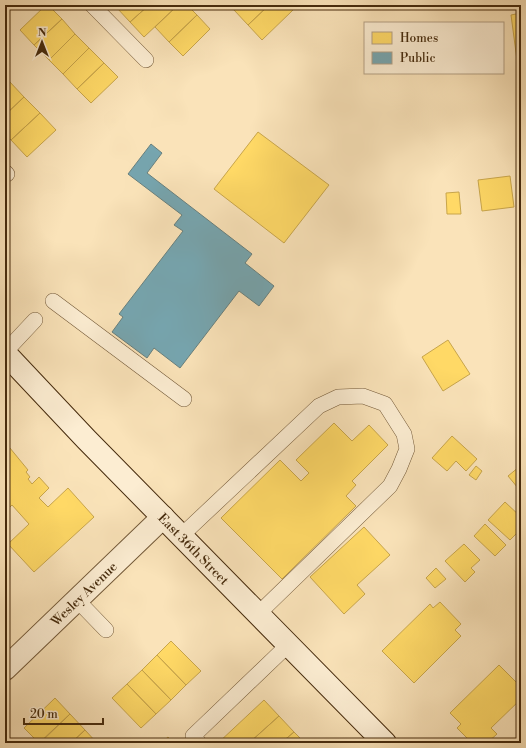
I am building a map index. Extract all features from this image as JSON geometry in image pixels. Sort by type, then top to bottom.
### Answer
[{"type":"street","name":"East 36th Street","points":[[5,352],[86,439],[385,743]]},
{"type":"street","name":"Wesley Avenue","points":[[5,669],[163,517]]},
{"type":"lane","points":[[92,5],[146,60]]},
{"type":"lane","points":[[53,301],[184,399]]},
{"type":"lane","points":[[5,352],[35,320]]},
{"type":"lane","points":[[181,536],[319,406],[338,397],[363,396],[386,404],[404,434],[407,449],[390,486],[258,614]]},
{"type":"lane","points":[[77,600],[106,630]]},
{"type":"lane","points":[[199,743],[192,736],[288,645]]},
{"type":"building: Homes","points":[[46,5],[48,5],[62,19],[34,45],[20,30]]},
{"type":"building: Homes","points":[[120,5],[149,5],[130,22],[117,8]]},
{"type":"building: Homes","points":[[149,5],[178,5],[144,37],[130,22]]},
{"type":"building: Homes","points":[[178,5],[187,5],[197,15],[169,42],[155,27]]},
{"type":"building: Homes","points":[[228,5],[239,5],[234,10]]},
{"type":"building: Homes","points":[[239,5],[269,5],[248,25],[234,10]]},
{"type":"building: Homes","points":[[269,5],[288,5],[293,10],[262,40],[248,25]]},
{"type":"building: Homes","points":[[521,13],[521,60],[517,60],[511,15]]},
{"type":"building: Homes","points":[[197,15],[210,29],[183,56],[169,42]]},
{"type":"building: Homes","points":[[62,19],[75,34],[49,60],[34,45]]},
{"type":"building: Homes","points":[[75,34],[89,48],[63,74],[49,60]]},
{"type":"building: Homes","points":[[89,48],[104,63],[77,89],[63,74]]},
{"type":"building: Homes","points":[[104,63],[118,77],[91,103],[77,89]]},
{"type":"building: Homes","points":[[9,81],[24,97],[5,115],[5,84]]},
{"type":"building: Homes","points":[[24,97],[40,113],[11,140],[5,134],[5,115]]},
{"type":"building: Homes","points":[[40,113],[56,130],[27,157],[11,140]]},
{"type":"building: Homes","points":[[258,132],[329,185],[284,243],[214,189]]},
{"type":"building: Homes","points":[[510,176],[514,207],[482,211],[478,180]]},
{"type":"building: Homes","points":[[459,192],[461,214],[447,214],[446,193]]},
{"type":"building: Homes","points":[[448,340],[470,374],[443,391],[422,357]]},
{"type":"building: Homes","points":[[334,423],[352,441],[369,425],[388,445],[352,481],[356,485],[346,496],[356,506],[282,579],[221,518],[280,460],[301,481],[309,473],[296,460]]},
{"type":"building: Homes","points":[[452,436],[477,459],[466,471],[456,461],[447,471],[432,458]]},
{"type":"building: Homes","points":[[5,442],[28,470],[26,472],[30,477],[28,479],[32,484],[39,477],[49,488],[39,498],[48,507],[68,488],[94,517],[34,572],[8,544],[29,524],[12,505],[6,511],[5,509]]},
{"type":"building: Homes","points":[[476,466],[482,471],[476,480],[469,475]]},
{"type":"building: Homes","points":[[519,467],[521,469],[521,486],[518,488],[508,476]]},
{"type":"building: Homes","points":[[505,502],[521,517],[521,529],[510,540],[488,520]]},
{"type":"building: Homes","points":[[485,524],[506,545],[495,556],[474,536]]},
{"type":"building: Homes","points":[[364,527],[390,555],[357,585],[365,594],[344,614],[310,577]]},
{"type":"building: Homes","points":[[464,544],[480,560],[471,568],[475,572],[465,582],[445,561]]},
{"type":"building: Homes","points":[[436,568],[446,579],[435,588],[426,578]]},
{"type":"building: Homes","points":[[440,602],[461,624],[455,630],[461,636],[414,683],[382,651],[430,604],[433,608]]},
{"type":"building: Homes","points":[[171,641],[201,671],[186,685],[157,655]]},
{"type":"building: Homes","points":[[157,655],[186,685],[171,700],[142,670]]},
{"type":"building: Homes","points":[[499,665],[521,687],[521,699],[491,728],[497,734],[487,743],[472,743],[457,728],[461,724],[450,713]]},
{"type":"building: Homes","points":[[142,670],[171,700],[156,714],[127,684]]},
{"type":"building: Homes","points":[[127,684],[156,714],[141,728],[112,698]]},
{"type":"building: Homes","points":[[55,698],[70,714],[39,743],[24,728]]},
{"type":"building: Homes","points":[[264,700],[279,716],[249,743],[218,743]]},
{"type":"building: Homes","points":[[70,714],[85,730],[71,743],[40,743]]},
{"type":"building: Homes","points":[[279,716],[294,732],[281,743],[249,743]]},
{"type":"building: Homes","points":[[85,730],[97,743],[71,743]]},
{"type":"building: Homes","points":[[294,732],[305,743],[281,743]]},
{"type":"building: Homes","points":[[168,737],[174,743],[161,743]]},
{"type":"building: Public","points":[[151,144],[162,153],[147,173],[252,254],[245,263],[274,286],[259,306],[239,291],[180,368],[154,348],[147,358],[112,332],[123,317],[119,314],[183,231],[174,225],[182,215],[128,174]]}]
